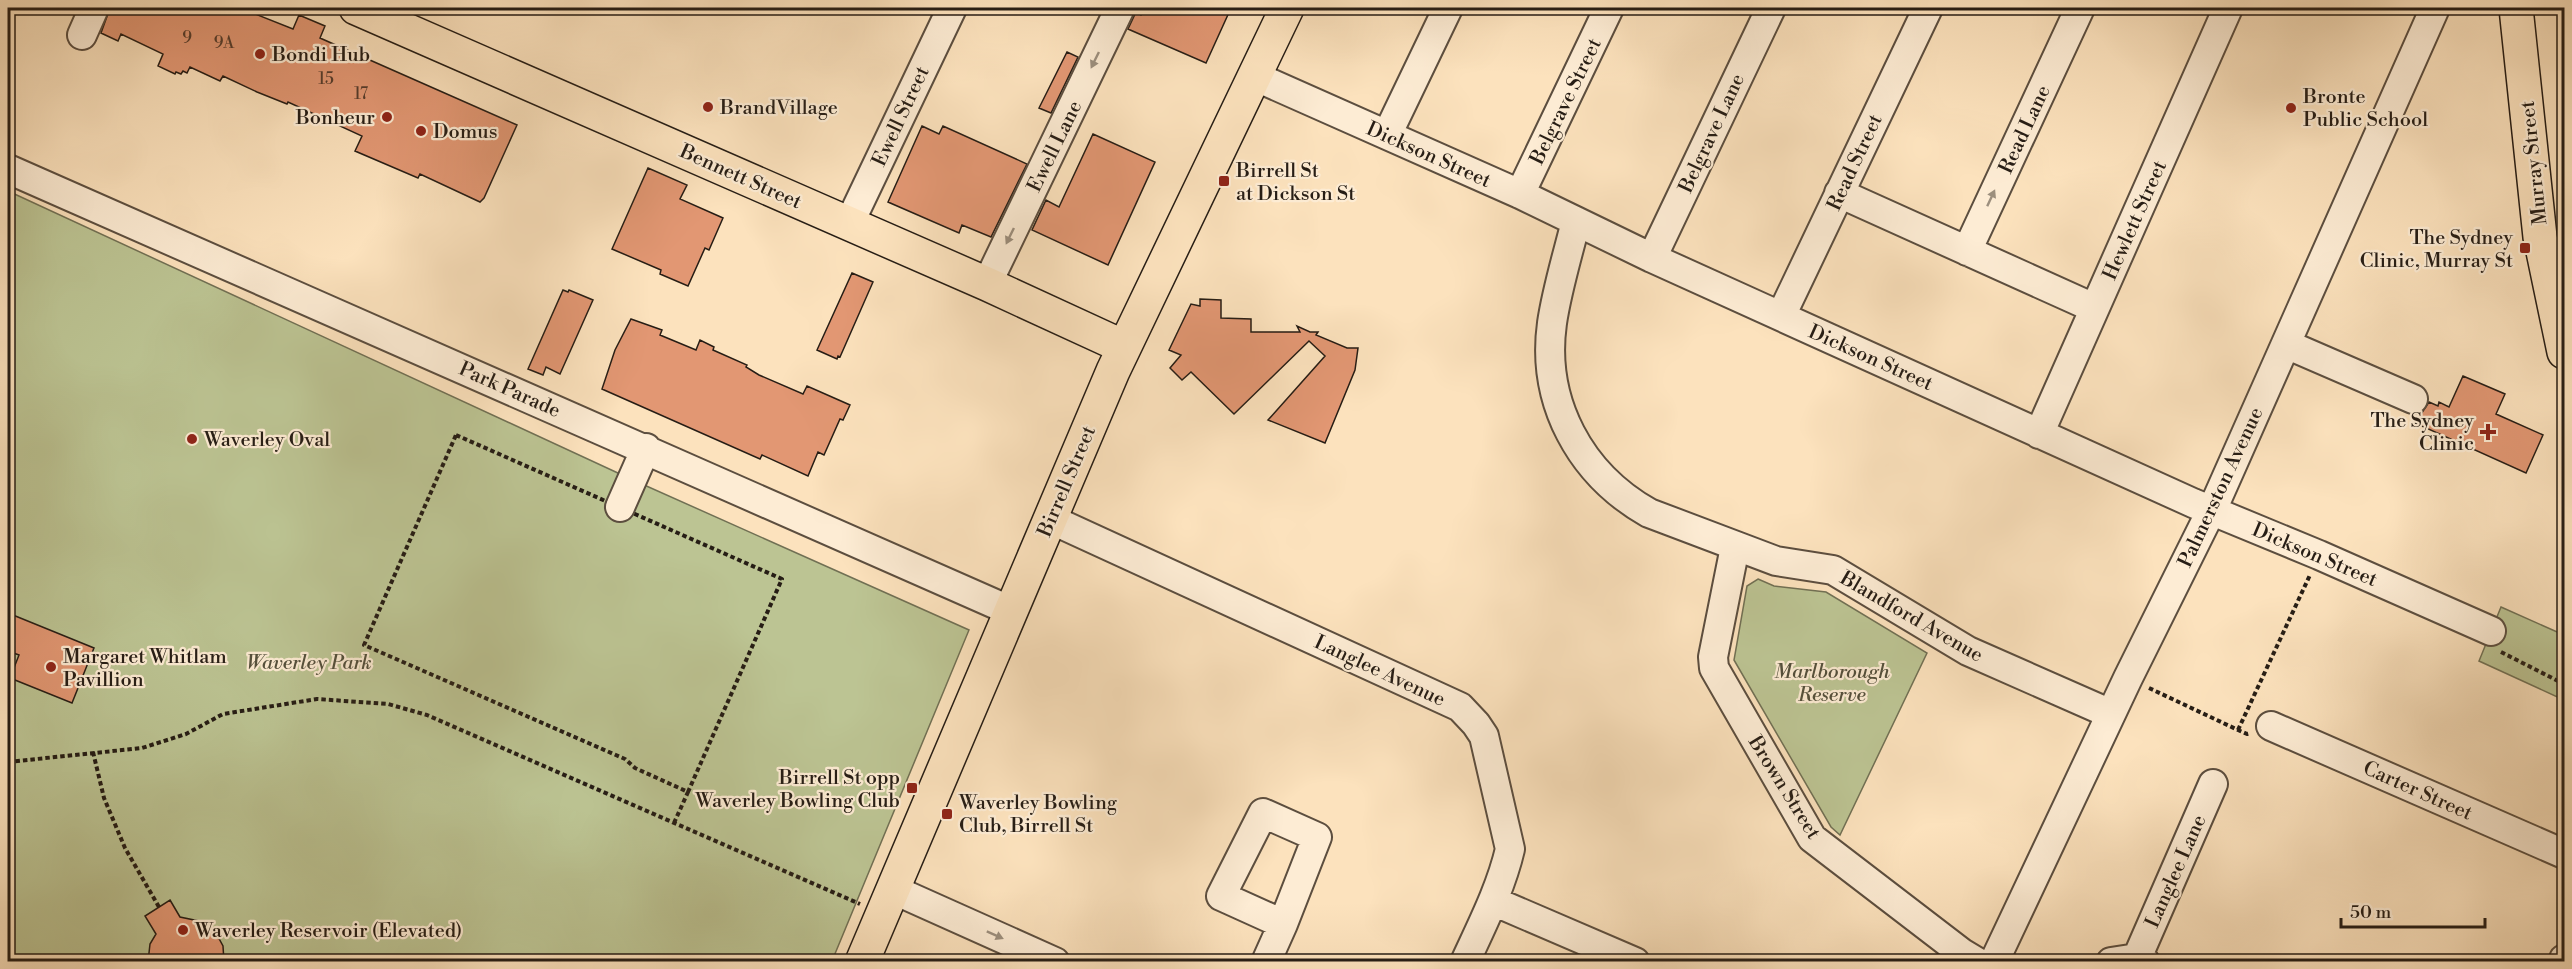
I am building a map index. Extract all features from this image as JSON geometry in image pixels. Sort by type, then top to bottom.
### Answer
[{"type":"main road","name":"Bennett Street","points":[[356,8],[987,284],[1124,347]]},
{"type":"main road","name":"Birrell Street","points":[[862,962],[1124,347],[1287,8]]},
{"type":"main road","name":"Murray Street","points":[[2516,8],[2540,237],[2565,352]]},
{"type":"street","points":[[82,35],[94,8]]},
{"type":"street","name":"Ewell Street","points":[[849,224],[952,8]]},
{"type":"street","name":"Ewell Lane","points":[[987,284],[1120,8]]},
{"type":"street","points":[[1387,135],[1448,8]]},
{"type":"street","name":"Belgrave Street","points":[[1520,194],[1609,8]]},
{"type":"street","name":"Belgrave Lane","points":[[1652,258],[1771,8]]},
{"type":"street","name":"Read Street","points":[[1781,316],[1928,8]]},
{"type":"street","name":"Read Lane","points":[[1967,251],[2080,8]]},
{"type":"street","name":"Hewlett Street","points":[[2039,434],[2228,8]]},
{"type":"street","name":"Palmerston Avenue","points":[[1994,962],[2128,678],[2212,510],[2435,8]]},
{"type":"street","name":"Dickson Street","points":[[1254,76],[1520,194],[1652,258],[2039,434],[2491,631]]},
{"type":"street","name":"Park Parade","points":[[8,169],[646,448],[1011,611]]},
{"type":"street","points":[[1839,194],[2094,308]]},
{"type":"street","name":"Blandford Avenue","points":[[1576,221],[1555,306],[1550,340],[1552,380],[1568,430],[1596,472],[1632,504],[1649,513],[1776,561],[1833,570],[1968,651],[2111,714]]},
{"type":"street","points":[[2286,344],[2413,399]]},
{"type":"street","points":[[620,507],[646,448]]},
{"type":"street","name":"Langlee Avenue","points":[[1050,519],[1460,707],[1476,724],[1484,736],[1510,849],[1493,901],[1465,962]]},
{"type":"street","name":"Brown Street","points":[[1735,547],[1713,657],[1714,668],[1812,838],[1962,953],[1977,962]]},
{"type":"street","name":"Carter Street","points":[[2271,726],[2565,854]]},
{"type":"street","name":"Langlee Lane","points":[[2131,960],[2213,784]]},
{"type":"street","points":[[892,889],[1055,962]]},
{"type":"street","points":[[1493,901],[1635,962]]},
{"type":"street","points":[[1266,962],[1283,924]]},
{"type":"path","points":[[674,823],[688,792],[782,579],[456,435],[364,645],[625,759],[635,768],[688,792]]},
{"type":"path","points":[[2238,730],[2319,555]]},
{"type":"path","points":[[2491,631],[2495,649],[2565,684]]},
{"type":"path","points":[[2128,678],[2247,734],[2271,726]]},
{"type":"path","points":[[8,762],[141,748],[186,734],[223,714],[317,699],[388,704],[428,716],[864,906]]},
{"type":"path","points":[[93,752],[104,798],[124,848],[159,907]]},
{"type":"green space","name":"Waverley Park","points":[[8,191],[633,480],[969,630],[832,961],[8,962]]},
{"type":"green space","name":"Marlborough Reserve","points":[[1758,579],[1774,586],[1826,592],[1927,653],[1840,835],[1831,827],[1734,660],[1747,586]]},
{"type":"green space","points":[[2501,607],[2564,635],[2564,700],[2479,661]]},
{"type":"building","points":[[110,8],[240,8],[293,29],[299,15],[325,26],[320,38],[517,125],[484,198],[480,202],[420,174],[418,178],[355,151],[362,136],[288,102],[287,104],[257,92],[223,76],[220,81],[190,67],[187,73],[183,71],[181,74],[176,72],[175,74],[158,66],[163,54],[121,34],[118,41],[101,33]]},
{"type":"building","points":[[1145,8],[1231,8],[1206,63],[1128,29],[1136,12],[1141,15]]},
{"type":"building","points":[[1067,52],[1078,57],[1051,113],[1039,108]]},
{"type":"building","points":[[922,126],[939,134],[943,126],[1027,164],[991,237],[962,225],[959,233],[888,202]]},
{"type":"building","points":[[1093,134],[1155,162],[1108,265],[1032,230],[1046,200],[1059,207]]},
{"type":"building","points":[[648,168],[687,185],[680,199],[723,218],[709,250],[705,248],[688,286],[660,274],[661,270],[612,249]]},
{"type":"building","points":[[852,273],[873,282],[840,357],[838,356],[837,359],[817,350]]},
{"type":"building","points":[[563,290],[568,292],[569,290],[593,300],[560,374],[546,367],[543,375],[528,369]]},
{"type":"building","points":[[1200,299],[1221,300],[1221,318],[1251,319],[1251,332],[1300,332],[1297,326],[1310,332],[1318,332],[1316,335],[1347,348],[1358,348],[1355,370],[1325,443],[1268,420],[1325,356],[1309,341],[1234,414],[1191,372],[1182,380],[1170,368],[1181,355],[1169,350],[1191,304],[1200,306]]},
{"type":"building","points":[[631,319],[662,330],[660,335],[696,350],[700,340],[714,347],[713,350],[747,365],[746,367],[759,375],[803,394],[807,386],[850,405],[843,420],[840,419],[824,455],[818,452],[808,476],[762,455],[760,459],[602,389],[615,350]]},
{"type":"building","points":[[2463,376],[2505,394],[2496,414],[2543,435],[2526,473],[2415,423],[2429,402],[2438,406],[2439,402],[2449,407]]},
{"type":"building","name":"Margaret Whitlam Pavillion","points":[[8,613],[94,648],[72,703],[10,678],[19,655],[8,651]]},
{"type":"building","name":"Waverley Reservoir (Elevated)","points":[[170,900],[180,917],[199,921],[217,935],[223,946],[224,962],[148,962],[150,944],[156,934],[145,916]]},
{"type":"place","name":"Bondi Hub","points":[[260,54]]},
{"type":"place","name":"BrandVillage","points":[[708,107]]},
{"type":"place","name":"Bronte Public School","points":[[2291,108]]},
{"type":"place","name":"Bonheur","points":[[387,117]]},
{"type":"place","name":"Domus","points":[[421,131]]},
{"type":"place","name":"Birrell St at Dickson St","points":[[1224,181]]},
{"type":"place","name":"The Sydney Clinic, Murray St","points":[[2525,248]]},
{"type":"place","name":"The Sydney Clinic","points":[[2488,432]]},
{"type":"place","name":"Waverley Oval","points":[[192,439]]},
{"type":"place","name":"Margaret Whitlam Pavillion","points":[[51,667]]},
{"type":"place","name":"Birrell St opp Waverley Bowling Club","points":[[912,788]]},
{"type":"place","name":"Waverley Bowling Club, Birrell St","points":[[947,814]]},
{"type":"place","name":"Waverley Reservoir (Elevated)","points":[[183,930]]}]
